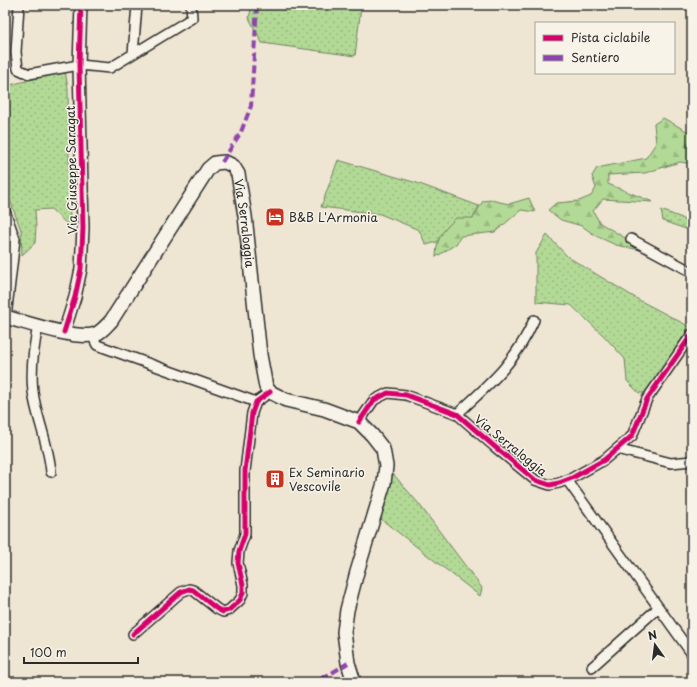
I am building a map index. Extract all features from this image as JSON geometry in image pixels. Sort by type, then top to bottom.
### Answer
[{"type":"main road","name":"Via Serraloggia","points":[[92,335],[101,331],[111,321],[208,170],[215,163],[225,162],[234,166],[238,174],[260,355],[266,387],[270,392]]},
{"type":"main road","points":[[5,317],[77,335],[92,335]]},
{"type":"main road","points":[[270,392],[286,400],[324,409],[359,422],[372,435],[382,449],[386,466],[384,482],[357,572],[347,610],[344,632],[348,663],[354,682]]},
{"type":"street","points":[[19,5],[16,52],[18,69],[29,74],[79,65],[110,68],[192,18],[191,5]]},
{"type":"street","name":"Via Giuseppe Saragat","points":[[64,332],[75,297],[80,269],[83,228],[79,65],[81,5]]},
{"type":"street","points":[[133,54],[137,5]]},
{"type":"street","points":[[5,211],[15,239],[5,317]]},
{"type":"street","points":[[631,239],[692,272]]},
{"type":"street","points":[[457,414],[496,379],[526,337],[534,320]]},
{"type":"street","points":[[38,326],[33,348],[34,401],[50,457],[51,472]]},
{"type":"street","name":"Via Serraloggia","points":[[359,422],[374,400],[388,393],[406,395],[457,414],[535,480],[550,485],[567,480],[604,460],[632,436],[646,399],[692,334]]},
{"type":"street","points":[[92,335],[97,344],[256,402]]},
{"type":"street","points":[[133,634],[181,592],[189,589],[193,590],[223,612],[229,610],[240,600],[243,593],[243,585],[238,563],[239,551],[246,534],[246,471],[252,413],[256,402],[270,392]]},
{"type":"street","points":[[617,449],[671,463],[692,461]]},
{"type":"street","points":[[567,480],[692,654]]},
{"type":"street","points":[[592,667],[658,608]]},
{"type":"green space","points":[[252,5],[353,5],[361,7],[355,56],[262,43],[249,18]]},
{"type":"green space","points":[[5,69],[10,85],[65,71],[68,88],[70,227],[51,209],[35,210],[35,243],[22,255],[21,230],[5,187]]},
{"type":"green space","points":[[663,118],[692,134],[692,164],[680,162],[645,173],[608,175],[608,184],[653,202],[603,199],[593,211],[600,223],[632,242],[640,250],[616,245],[596,236],[582,226],[561,220],[548,210],[556,203],[579,201],[591,196],[596,188],[592,176],[597,168],[646,158],[656,143],[654,124]]},
{"type":"green space","points":[[338,160],[417,183],[479,206],[473,218],[447,227],[437,242],[426,245],[419,230],[380,214],[321,207]]},
{"type":"green space","points":[[529,198],[535,212],[521,210],[495,232],[461,236],[456,244],[436,257],[441,235],[456,218],[473,218],[483,201],[491,200],[509,204]]},
{"type":"green space","points":[[661,210],[682,218],[692,226],[692,235],[689,230],[663,221]]},
{"type":"green space","points":[[547,235],[568,257],[639,300],[692,328],[646,393],[639,393],[627,381],[625,359],[604,336],[571,305],[536,302],[536,253]]},
{"type":"green space","points":[[388,471],[394,475],[419,504],[482,588],[480,596],[377,516]]},
{"type":"marked path","points":[[222,162],[241,132],[251,106],[257,5]]},
{"type":"marked path","points":[[310,682],[330,674],[348,663]]},
{"type":"cycle path","points":[[64,332],[75,297],[81,269],[83,228],[79,65],[81,5]]},
{"type":"cycle path","points":[[359,422],[374,400],[388,393],[406,395],[457,414],[535,480],[550,485],[559,483],[572,478],[604,460],[632,436],[647,399],[692,334]]},
{"type":"cycle path","points":[[133,634],[181,592],[189,589],[193,590],[223,612],[229,610],[240,600],[243,593],[243,585],[238,563],[239,551],[245,534],[245,471],[252,413],[256,402],[270,392]]},
{"type":"place","name":"B&B L'Armonia","points":[[275,217]]},
{"type":"place","name":"Ex Seminario Vescovile","points":[[275,479]]}]
